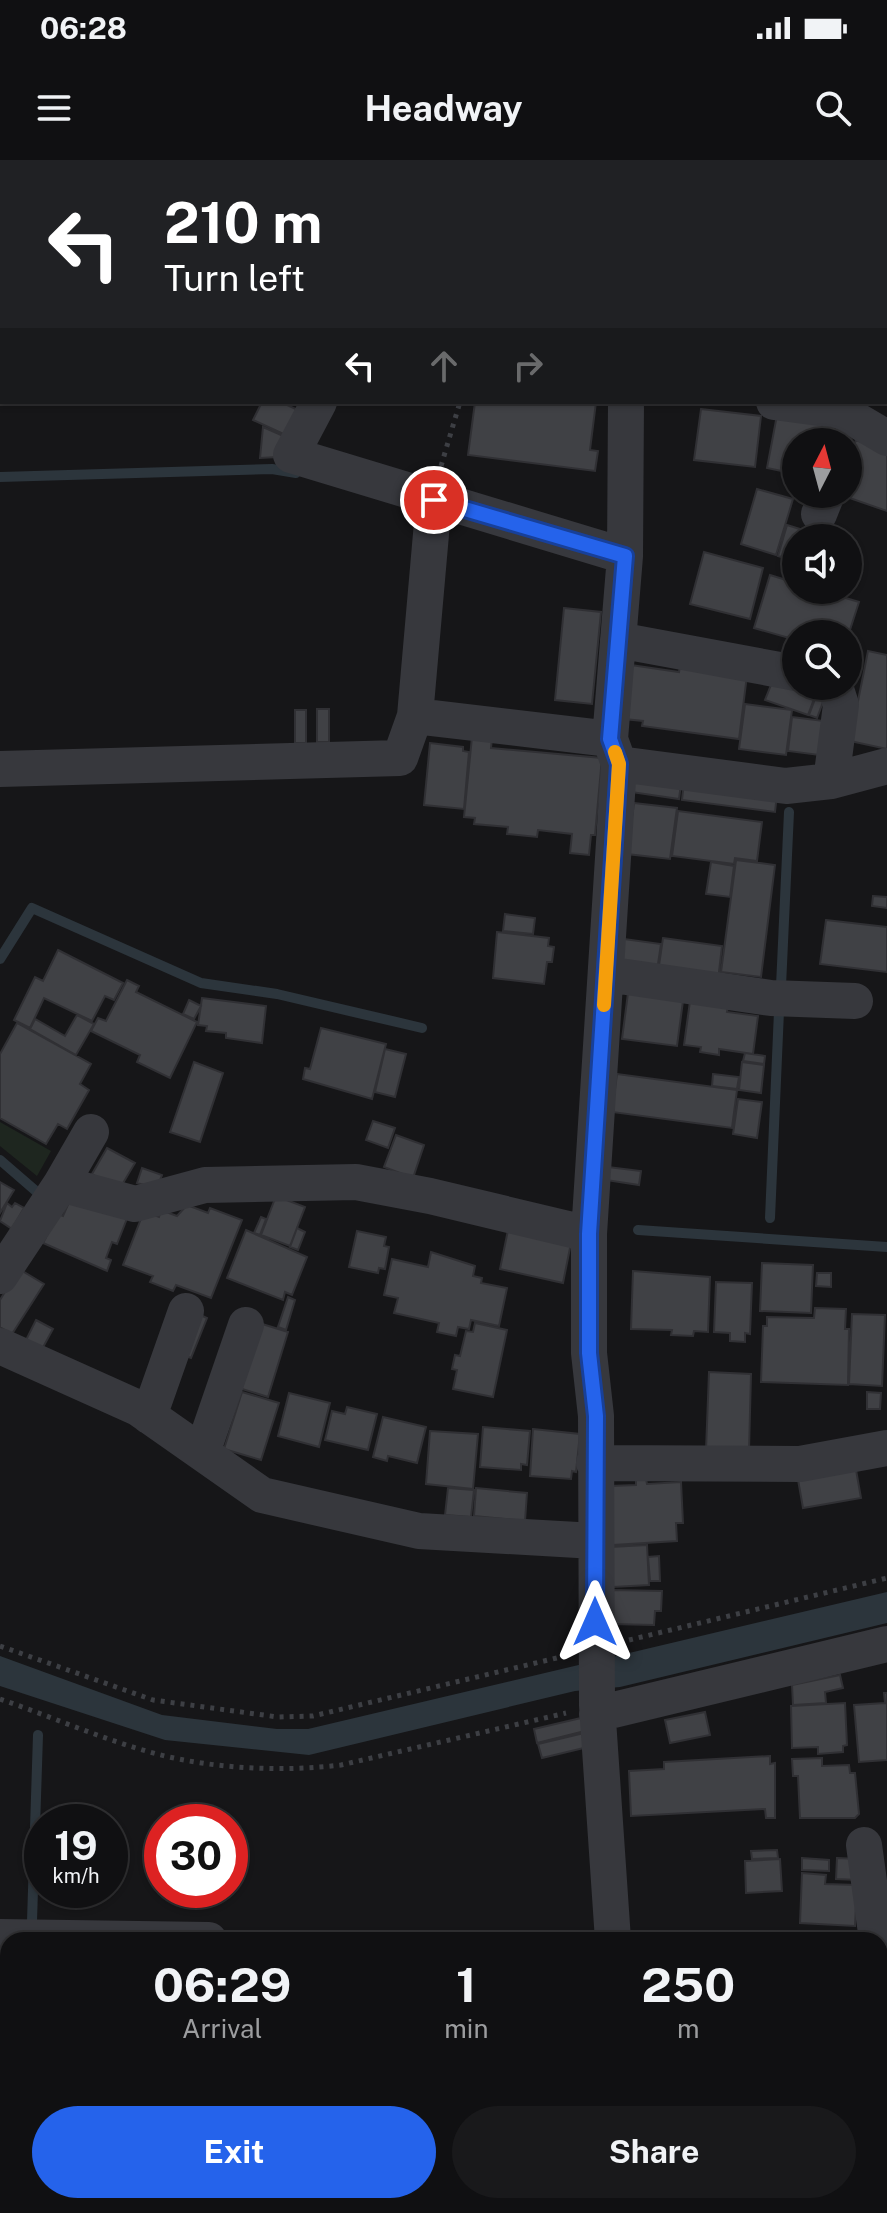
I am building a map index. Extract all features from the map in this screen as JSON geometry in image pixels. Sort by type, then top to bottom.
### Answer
[{"type":"street","points":[[318,404],[291,455],[625,556]]},
{"type":"street","points":[[612,1932],[597,1705],[596,1416],[589,1353],[589,1234],[606,974],[618,640],[625,556],[626,404]]},
{"type":"street","points":[[790,404],[841,411],[848,428]]},
{"type":"street","points":[[862,433],[887,438]]},
{"type":"street","points":[[0,769],[400,758],[415,716],[434,500]]},
{"type":"street","points":[[618,640],[782,670]]},
{"type":"street","points":[[831,781],[839,700]]},
{"type":"street","points":[[415,716],[786,786],[831,781],[887,766]]},
{"type":"street","points":[[606,974],[771,998],[855,1001]]},
{"type":"street","points":[[0,1276],[61,1184],[91,1132]]},
{"type":"street","points":[[61,1184],[135,1204],[205,1185],[356,1182],[430,1196],[589,1234]]},
{"type":"street","points":[[149,1416],[186,1311]]},
{"type":"street","points":[[202,1453],[246,1325]]},
{"type":"street","points":[[0,1346],[149,1416],[262,1495],[405,1528],[595,1541]]},
{"type":"street","points":[[594,1463],[800,1464],[887,1448]]},
{"type":"street","points":[[597,1705],[887,1644]]},
{"type":"street","points":[[864,1845],[877,1932]]},
{"type":"path","points":[[434,500],[459,404]]},
{"type":"path","points":[[0,1646],[153,1700],[278,1717],[313,1716],[596,1653],[887,1578]]},
{"type":"path","points":[[0,1699],[157,1754],[189,1761],[310,1769],[341,1765],[597,1705]]},
{"type":"shaded area","points":[[0,1122],[51,1151],[37,1176],[0,1146]]},
{"type":"shaded area","points":[[887,1592],[887,1623],[620,1687],[575,1691],[309,1755],[165,1740],[0,1686],[0,1656],[162,1715],[277,1729],[308,1729]]},
{"type":"building","points":[[261,404],[285,404],[302,412],[290,437],[253,420]]},
{"type":"building","points":[[475,404],[596,404],[590,450],[598,451],[595,471],[468,455]]},
{"type":"building","points":[[701,409],[761,416],[755,467],[694,460]]},
{"type":"building","points":[[777,415],[833,425],[832,428],[782,428],[782,471],[767,468]]},
{"type":"building","points":[[263,427],[288,438],[278,457],[260,458]]},
{"type":"building","points":[[862,442],[887,450],[887,511],[862,502]]},
{"type":"building","points":[[757,489],[782,496],[782,508],[790,508],[785,524],[782,524],[776,555],[741,544]]},
{"type":"building","points":[[704,552],[763,568],[750,619],[690,604]]},
{"type":"building","points":[[770,575],[782,579],[782,604],[858,604],[853,620],[782,620],[782,636],[754,628]]},
{"type":"building","points":[[564,608],[601,612],[592,704],[555,700]]},
{"type":"building","points":[[868,651],[887,655],[887,749],[850,741],[858,700],[862,700]]},
{"type":"building","points":[[631,665],[679,672],[680,666],[747,675],[739,739],[642,726],[643,721],[624,719]]},
{"type":"building","points":[[775,675],[782,678],[782,700],[814,700],[808,715],[765,700]]},
{"type":"building","points":[[815,700],[824,700],[817,718],[809,715]]},
{"type":"building","points":[[745,704],[792,710],[786,755],[739,749]]},
{"type":"building","points":[[317,709],[329,709],[329,742],[317,742]]},
{"type":"building","points":[[295,710],[306,710],[306,743],[295,743]]},
{"type":"building","points":[[792,717],[824,721],[819,755],[788,751]]},
{"type":"building","points":[[472,737],[492,739],[491,748],[602,758],[595,835],[591,835],[589,855],[570,853],[572,834],[538,830],[537,837],[507,834],[508,827],[474,824],[475,818],[464,817]]},
{"type":"building","points":[[430,743],[463,747],[463,751],[469,752],[464,809],[424,805]]},
{"type":"building","points":[[633,777],[681,784],[679,799],[631,792]]},
{"type":"building","points":[[684,782],[777,794],[775,812],[682,800]]},
{"type":"building","points":[[634,803],[677,808],[670,859],[627,854]]},
{"type":"building","points":[[678,811],[762,822],[757,861],[735,858],[734,864],[672,856]]},
{"type":"building","points":[[736,860],[775,865],[761,977],[721,972]]},
{"type":"building","points":[[711,862],[734,866],[730,897],[706,894]]},
{"type":"building","points":[[873,896],[887,897],[887,908],[872,906]]},
{"type":"building","points":[[505,914],[535,918],[533,934],[503,931]]},
{"type":"building","points":[[826,920],[887,927],[887,972],[820,964]]},
{"type":"building","points":[[497,932],[549,938],[548,946],[554,947],[552,962],[547,962],[544,984],[493,978]]},
{"type":"building","points":[[663,938],[722,946],[718,980],[658,972]]},
{"type":"building","points":[[624,939],[661,944],[657,971],[620,966]]},
{"type":"building","points":[[58,950],[123,983],[114,1000],[105,996],[92,1021],[44,998],[30,1028],[14,1020],[35,977],[43,981]]},
{"type":"building","points":[[127,980],[139,986],[136,992],[197,1022],[170,1078],[137,1062],[140,1055],[91,1031],[98,1018],[106,1021]]},
{"type":"building","points":[[628,993],[683,1001],[677,1046],[622,1039]]},
{"type":"building","points":[[202,998],[266,1006],[262,1043],[226,1038],[226,1033],[206,1031],[207,1026],[198,1025]]},
{"type":"building","points":[[189,1000],[201,1006],[194,1019],[183,1014]]},
{"type":"building","points":[[690,1001],[728,1006],[727,1012],[758,1016],[753,1054],[719,1049],[719,1055],[700,1052],[701,1047],[684,1045]]},
{"type":"building","points":[[77,1015],[94,1024],[76,1055],[30,1029],[35,1019],[65,1036]]},
{"type":"building","points":[[17,1023],[91,1064],[80,1084],[89,1090],[67,1129],[58,1124],[46,1144],[0,1118],[0,1054]]},
{"type":"building","points":[[321,1028],[386,1044],[372,1099],[303,1079],[305,1068],[310,1069]]},
{"type":"building","points":[[385,1049],[406,1054],[395,1097],[375,1092]]},
{"type":"building","points":[[745,1053],[765,1056],[764,1064],[743,1061]]},
{"type":"building","points":[[194,1062],[223,1073],[200,1142],[170,1132]]},
{"type":"building","points":[[742,1062],[764,1065],[761,1093],[739,1090]]},
{"type":"building","points":[[617,1074],[737,1090],[732,1128],[612,1112]]},
{"type":"building","points":[[713,1074],[739,1077],[737,1089],[712,1086]]},
{"type":"building","points":[[738,1099],[762,1102],[757,1138],[733,1134]]},
{"type":"building","points":[[373,1121],[395,1128],[388,1148],[366,1140]]},
{"type":"building","points":[[396,1135],[424,1145],[413,1178],[384,1167]]},
{"type":"building","points":[[107,1148],[135,1163],[119,1190],[92,1174]]},
{"type":"building","points":[[608,1167],[641,1171],[639,1185],[606,1180]]},
{"type":"building","points":[[142,1168],[162,1175],[159,1183],[151,1187],[137,1183]]},
{"type":"building","points":[[0,1182],[14,1190],[0,1213]]},
{"type":"building","points":[[276,1196],[305,1207],[290,1246],[261,1235]]},
{"type":"building","points":[[70,1200],[128,1216],[117,1244],[112,1242],[106,1258],[111,1260],[107,1271],[43,1243],[58,1214],[63,1216]]},
{"type":"building","points":[[7,1203],[12,1207],[15,1203],[24,1208],[12,1229],[0,1221]]},
{"type":"building","points":[[187,1205],[208,1213],[210,1208],[242,1220],[211,1298],[176,1285],[173,1291],[150,1282],[153,1276],[123,1265],[144,1211],[159,1217],[161,1210],[177,1216]]},
{"type":"building","points":[[261,1217],[266,1219],[260,1235],[254,1233]]},
{"type":"building","points":[[297,1228],[305,1232],[298,1250],[290,1247]]},
{"type":"building","points":[[246,1230],[307,1257],[292,1295],[285,1292],[283,1300],[227,1278]]},
{"type":"building","points":[[508,1230],[571,1243],[563,1283],[500,1269]]},
{"type":"building","points":[[357,1231],[386,1237],[384,1246],[389,1247],[385,1269],[379,1268],[378,1273],[349,1267]]},
{"type":"building","points":[[431,1252],[475,1266],[473,1276],[482,1278],[481,1283],[507,1288],[499,1326],[471,1320],[469,1329],[458,1327],[456,1336],[437,1332],[439,1323],[394,1313],[398,1298],[384,1295],[392,1259],[428,1267]]},
{"type":"building","points":[[762,1263],[813,1265],[811,1313],[760,1311]]},
{"type":"building","points":[[19,1269],[44,1284],[12,1334],[0,1327],[0,1300]]},
{"type":"building","points":[[633,1271],[710,1277],[708,1332],[694,1331],[693,1336],[671,1335],[672,1330],[631,1329]]},
{"type":"building","points":[[817,1273],[831,1273],[831,1287],[816,1286]]},
{"type":"building","points":[[716,1282],[752,1283],[750,1334],[745,1333],[745,1342],[730,1341],[730,1333],[714,1332]]},
{"type":"building","points":[[288,1297],[295,1300],[286,1330],[278,1327]]},
{"type":"building","points":[[815,1308],[846,1309],[845,1329],[849,1329],[848,1385],[761,1382],[763,1326],[767,1326],[767,1317],[814,1318]]},
{"type":"building","points":[[196,1313],[207,1318],[191,1358],[180,1354]]},
{"type":"building","points":[[852,1314],[885,1315],[882,1386],[849,1384]]},
{"type":"building","points":[[36,1320],[53,1329],[41,1351],[25,1342]]},
{"type":"building","points":[[259,1323],[288,1332],[268,1397],[239,1388]]},
{"type":"building","points":[[475,1323],[507,1330],[493,1397],[453,1389],[457,1370],[452,1369],[455,1355],[460,1356],[466,1331],[473,1332]]},
{"type":"building","points":[[709,1372],[751,1374],[749,1451],[706,1450]]},
{"type":"building","points":[[242,1392],[279,1403],[261,1460],[224,1449]]},
{"type":"building","points":[[867,1392],[881,1393],[880,1409],[867,1409]]},
{"type":"building","points":[[289,1393],[330,1403],[319,1447],[278,1436]]},
{"type":"building","points":[[347,1407],[377,1414],[368,1450],[325,1440],[332,1411],[345,1414]]},
{"type":"building","points":[[383,1417],[426,1427],[417,1463],[388,1456],[387,1461],[373,1457]]},
{"type":"building","points":[[483,1427],[530,1431],[527,1465],[521,1464],[521,1470],[480,1467]]},
{"type":"building","points":[[533,1429],[580,1434],[576,1472],[572,1471],[571,1479],[530,1476]]},
{"type":"building","points":[[430,1431],[478,1434],[473,1489],[426,1484]]},
{"type":"building","points":[[855,1464],[861,1498],[803,1508],[797,1474]]},
{"type":"building","points":[[646,1479],[647,1484],[681,1482],[683,1523],[676,1523],[677,1541],[613,1545],[610,1486],[636,1485],[636,1480]]},
{"type":"building","points":[[448,1488],[474,1490],[471,1517],[445,1515]]},
{"type":"building","points":[[476,1488],[527,1493],[525,1521],[474,1516]]},
{"type":"building","points":[[647,1545],[649,1585],[613,1587],[610,1547]]},
{"type":"building","points":[[659,1556],[660,1581],[650,1581],[648,1557]]},
{"type":"building","points":[[612,1590],[662,1591],[661,1611],[655,1611],[654,1625],[611,1624]]},
{"type":"building","points":[[840,1675],[843,1688],[825,1692],[826,1703],[793,1705],[792,1685]]},
{"type":"building","points":[[884,1693],[887,1693],[887,1760],[859,1762],[854,1705],[885,1703]]},
{"type":"building","points":[[845,1703],[847,1745],[843,1746],[843,1752],[818,1754],[818,1747],[792,1748],[791,1706]]},
{"type":"building","points":[[705,1712],[710,1735],[670,1743],[665,1720]]},
{"type":"building","points":[[581,1718],[585,1731],[537,1743],[534,1729]]},
{"type":"building","points":[[584,1733],[588,1747],[542,1758],[538,1744]]},
{"type":"building","points":[[770,1756],[770,1764],[775,1763],[775,1818],[766,1818],[765,1809],[631,1816],[629,1771],[664,1769],[664,1762]]},
{"type":"building","points":[[822,1758],[822,1766],[849,1765],[850,1773],[855,1773],[859,1814],[855,1818],[800,1818],[798,1776],[793,1776],[792,1759]]},
{"type":"building","points":[[777,1850],[778,1858],[752,1859],[751,1851]]},
{"type":"building","points":[[802,1858],[829,1860],[829,1871],[802,1870]]},
{"type":"building","points":[[837,1858],[859,1859],[858,1880],[836,1879]]},
{"type":"building","points":[[780,1859],[782,1891],[746,1893],[745,1861]]},
{"type":"building","points":[[802,1873],[826,1875],[825,1884],[857,1885],[855,1926],[800,1923]]},
{"type":"waterway","points":[[0,477],[272,469],[296,473]]},
{"type":"waterway","points":[[781,986],[789,812]]},
{"type":"waterway","points":[[0,959],[32,908],[201,983],[277,994],[422,1028]]},
{"type":"waterway","points":[[770,1218],[779,1011]]},
{"type":"waterway","points":[[0,1160],[37,1192]]},
{"type":"waterway","points":[[638,1230],[887,1247]]},
{"type":"waterway","points":[[32,1921],[38,1735]]},
{"type":"slow traffic","points":[[604,1005],[619,764],[615,752]]},
{"type":"route","points":[[434,500],[625,556],[610,739],[619,764],[589,1234],[589,1353],[596,1416],[595,1622]]}]
